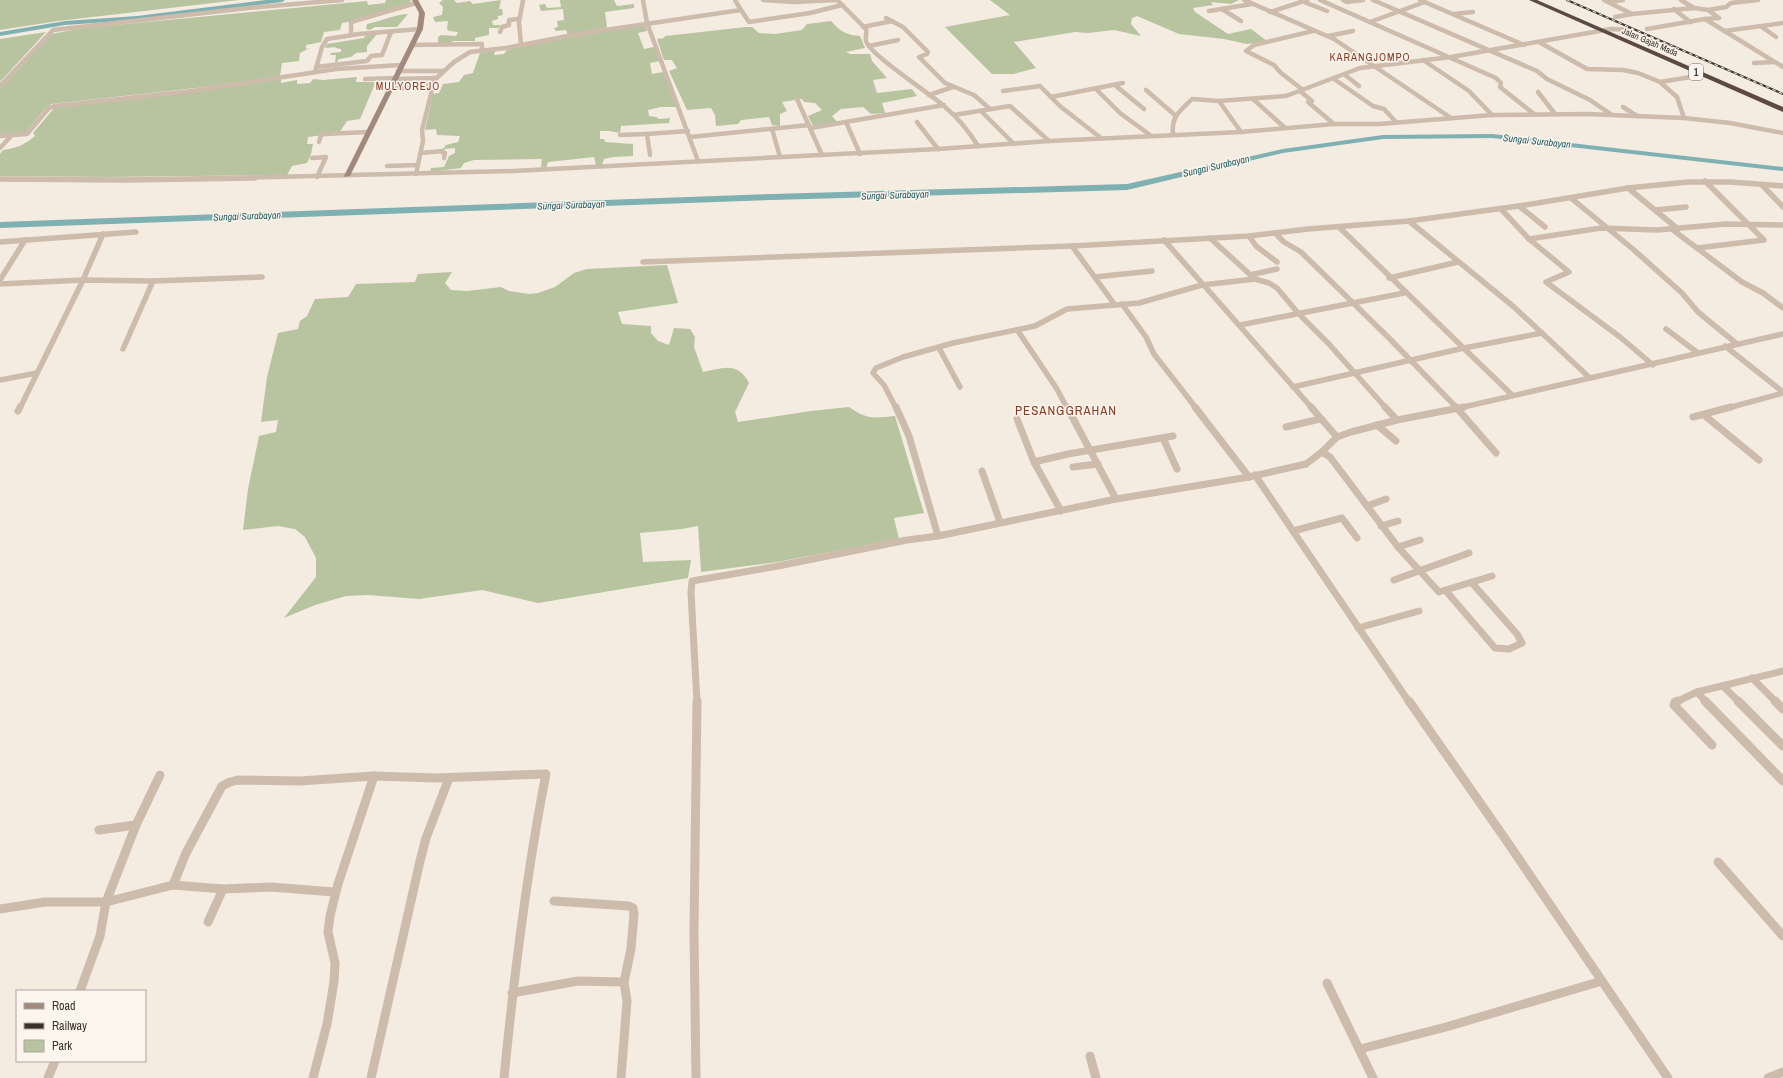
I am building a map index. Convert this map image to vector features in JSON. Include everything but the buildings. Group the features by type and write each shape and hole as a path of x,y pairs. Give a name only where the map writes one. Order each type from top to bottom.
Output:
{"highway":[{"name":"Jalan Gajah Mada","path":"1532,0 1783,106"},
{"name":"Jalan Gajah Mada","path":"1538,0 1783,110"}],"street":[{"path":"0,86 53,30 248,8 342,0"},
{"path":"521,45 519,19 523,0"},
{"path":"642,0 648,23 698,160"},
{"path":"735,0 749,22 810,13 842,5"},
{"path":"763,0 794,2 837,0 864,27 868,34 866,39 870,46 891,66 944,105 978,145"},
{"path":"1244,0 1313,31 1328,36 1452,118"},
{"path":"1320,0 1496,78 1501,82 1500,87 1534,114"},
{"path":"1343,0 1347,2 1363,0"},
{"path":"1373,0 1537,71 1547,79 1590,100 1612,115"},
{"path":"1420,0 1524,45"},
{"path":"1604,0 1632,14"},
{"path":"1609,2 1623,0"},
{"path":"1680,0 1694,8"},
{"path":"1615,17 1674,9 1694,8 1708,10 1726,7 1731,3 1758,0"},
{"path":"347,176 399,68 420,29 422,13 416,1 351,22 351,35"},
{"path":"1270,12 1305,1 1326,11"},
{"path":"1370,22 1425,2"},
{"path":"1209,11 1252,4"},
{"path":"1222,9 1240,21"},
{"path":"1674,9 1690,22"},
{"path":"416,174 423,141 422,130 432,90 429,84 465,54 578,34 741,10"},
{"path":"1647,29 1719,18 1708,10"},
{"path":"1452,14 1473,12"},
{"path":"886,18 903,27 928,52 927,54 919,57 945,83 974,95 990,109"},
{"path":"500,32 502,27 509,25 509,20 519,19"},
{"path":"1707,20 1783,67"},
{"path":"864,27 893,21"},
{"path":"1724,31 1783,23"},
{"path":"1762,26 1776,36"},
{"path":"315,72 325,40 351,35 420,29"},
{"path":"1174,134 1172,123 1176,116 1192,99 1219,102 1286,96 1345,75 1360,68 1453,58 1577,36 1631,30"},
{"path":"1313,31 1254,45 1246,51 1274,65 1312,101 1308,103 1334,124"},
{"path":"1328,36 1353,31"},
{"path":"316,67 367,61 371,56 382,55 391,32"},
{"path":"870,46 898,40"},
{"path":"1541,43 1587,69 1623,70 1638,73 1660,82 1677,97 1684,118"},
{"path":"412,45 482,44 482,50"},
{"path":"1424,60 1469,91 1492,115"},
{"path":"1754,63 1774,62"},
{"path":"0,136 27,134 49,108 55,106 192,91 336,69 399,68 444,71"},
{"path":"1345,75 1359,86"},
{"path":"1660,82 1703,75"},
{"path":"365,79 435,78"},
{"path":"1334,79 1373,106 1383,109 1396,122"},
{"path":"1051,97 1096,90 1124,83"},
{"path":"389,89 431,86"},
{"path":"1003,91 1039,86 1102,138"},
{"path":"1116,86 1144,109"},
{"path":"929,95 953,87"},
{"path":"1096,90 1120,113 1150,135"},
{"path":"1146,90 1176,116"},
{"path":"1538,92 1555,114"},
{"path":"797,99 822,154"},
{"path":"1253,99 1284,127"},
{"path":"1219,102 1241,132"},
{"path":"690,137 846,122 944,105"},
{"path":"954,115 1010,106 1048,140"},
{"path":"1623,107 1639,117"},
{"path":"981,111 1014,143"},
{"path":"0,179 124,180 416,174 860,153 1048,140 1241,132 1284,127 1396,122 1492,115 1555,114 1684,118 1730,123 1783,133"},
{"path":"846,122 860,153"},
{"path":"916,122 938,148"},
{"path":"772,129 780,157"},
{"path":"620,135 688,131"},
{"path":"319,142 321,135 324,134 368,132"},
{"path":"647,134 650,155"},
{"path":"0,148 11,136"},
{"path":"421,152 443,151 443,153 446,153 444,158"},
{"path":"312,158 326,157 317,177"},
{"path":"387,166 418,165"},
{"path":"1697,248 1764,242 1705,181"},
{"path":"643,262 1072,246 1249,236 1409,221 1501,209 1628,188 1705,181 1783,186"},
{"path":"1762,185 1783,207"},
{"path":"1628,188 1697,248 1742,282 1763,293 1783,308"},
{"path":"1571,198 1610,229 1676,288 1698,312 1737,344"},
{"path":"1519,206 1545,228"},
{"path":"1655,210 1686,207"},
{"path":"1501,209 1529,239 1569,272 1546,282 1653,364"},
{"path":"1409,221 1514,307 1590,378"},
{"path":"1529,239 1601,228 1675,229 1707,225 1783,225"},
{"path":"1339,227 1404,293 1464,348 1512,395"},
{"path":"0,242 136,232"},
{"path":"1275,233 1284,242 1301,252 1389,338 1409,361 1456,408 1496,453"},
{"path":"18,411 83,280 103,234"},
{"path":"1249,236 1256,246 1276,262"},
{"path":"1210,238 1255,279"},
{"path":"0,280 25,240"},
{"path":"1164,240 1337,437"},
{"path":"1072,246 1115,305"},
{"path":"1389,278 1458,262"},
{"path":"1095,278 1152,270"},
{"path":"1250,275 1277,270"},
{"path":"0,284 83,280 153,281 262,277"},
{"path":"938,536 909,436 896,407 873,371 903,357 953,343 1018,331 1035,326 1067,309 1139,303 1202,285 1255,279 1269,283 1277,288 1299,314 1328,343 1397,420"},
{"path":"123,349 153,281"},
{"path":"1240,325 1404,293"},
{"path":"1122,304 1140,328 1154,354 1256,478 1668,1078"},
{"path":"1666,329 1698,353"},
{"path":"1018,331 1053,383 1116,499"},
{"path":"1293,387 1464,348 1542,333"},
{"path":"696,1078 697,1060 694,932 698,718 691,589 692,581 778,566 900,541 938,536 1116,499 1256,478 1306,464 1326,455 1337,437 1351,432 1397,420 1698,353 1728,349 1737,344 1783,334"},
{"path":"939,348 960,387"},
{"path":"1728,349 1783,392"},
{"path":"0,380 37,373"},
{"path":"1693,416 1704,415 1783,392"},
{"path":"1704,415 1759,460"},
{"path":"1017,419 1034,462 1061,511"},
{"path":"1286,427 1320,419"},
{"path":"1377,425 1396,441"},
{"path":"1034,462 1174,436"},
{"path":"1163,438 1177,468"},
{"path":"1326,455 1398,547 1418,571 1439,592 1492,576"},
{"path":"1073,467 1098,464"},
{"path":"982,471 1000,522"},
{"path":"1366,506 1386,499"},
{"path":"1293,531 1342,518 1357,538"},
{"path":"1381,526 1398,521"},
{"path":"1398,547 1420,540"},
{"path":"1394,580 1469,553"},
{"path":"1446,591 1495,648 1502,651 1519,646 1522,643 1517,634 1472,583"},
{"path":"1358,628 1418,611"},
{"path":"1712,745 1674,704 1697,692 1782,672"},
{"path":"1752,678 1783,709"},
{"path":"1723,686 1783,746"},
{"path":"1697,692 1783,781"},
{"path":"173,885 186,853 222,786 226,783 235,781 277,782 374,776 449,778 546,774 530,856 512,993 504,1078"},
{"path":"80,990 100,936 106,902 136,825 160,775"},
{"path":"313,1078 327,1028 334,988 335,966 328,941 328,928 334,892 374,776"},
{"path":"372,1078 401,940 420,861 426,838 449,778"},
{"path":"99,830 136,825"},
{"path":"1718,862 1783,936"},
{"path":"0,909 45,902 106,902 173,885 224,889 271,887 334,892"},
{"path":"208,922 224,889"},
{"path":"554,901 633,908 634,914 631,949 624,982 627,1001 621,1078"},
{"path":"1360,1049 1446,1027 1602,980"},
{"path":"512,993 578,981 624,982"},
{"path":"1327,983 1373,1078"},
{"path":"1090,1056 1096,1078"},
{"path":"48,1078 55,1062"},
{"path":"1768,1078 1783,1072"}],"green space":[{"path":"0,0 239,0 58,21 0,30"},
{"path":"386,0 411,0 410,3 363,19 342,23 340,30 324,32 321,42 306,45 306,49 310,48 300,53 299,61 282,63 280,76 205,87 51,104 44,110 25,133 0,134 0,89 51,34 84,28 367,1 368,5 385,3"},
{"path":"443,0 454,0 457,3 470,1 473,4 501,0 499,9 502,9 503,15 498,16 498,19 492,21 493,25 500,25 499,28 489,28 489,35 475,38 475,41 438,43 438,37 441,35 456,36 458,32 449,31 447,29 448,21 435,22 433,17 442,15 443,7 439,3"},
{"path":"560,0 614,0 617,6 634,4 634,8 605,12 607,27 609,27 568,35 566,30 556,31 554,28 558,27 557,21 564,20 563,9 541,11 539,5 545,4 547,8 561,7"},
{"path":"990,0 1239,0 1231,4 1211,2 1213,5 1193,8 1195,12 1228,34 1251,29 1267,41 1247,44 1224,39 1179,34 1137,16 1132,18 1131,24 1141,36 1114,30 1088,33 1075,32 1014,42 1036,68 1013,74 992,74 945,27 1010,15"},
{"path":"408,14 397,27 375,27 370,30 366,29 367,24"},
{"path":"831,21 844,32 851,35 860,36 865,48 846,52 850,54 870,54 872,61 887,78 873,80 877,93 912,89 917,96 882,103 885,113 871,114 863,107 841,109 832,116 837,122 813,126 808,116 822,110 815,103 804,102 802,99 782,102 787,111 780,114 780,126 772,125 769,117 741,120 738,124 716,126 715,115 711,108 687,110 669,71 677,68 672,60 664,60 657,39 664,38 665,36 746,27 752,27 759,33 775,34 802,30 807,24"},
{"path":"645,25 647,31 638,33 644,49 654,47 660,61 650,63 652,74 663,72 677,107 661,107 648,110 649,116 659,119 670,118 669,123 621,126 620,133 600,131 600,139 604,139 605,142 633,144 633,156 604,159 602,165 596,165 594,157 548,162 546,168 541,167 542,159 474,160 464,163 461,168 430,172 431,168 444,167 449,156 455,153 455,148 443,149 446,145 458,142 460,136 437,135 436,129 425,130 433,94 439,93 443,84 459,82 464,75 473,73 480,53 495,51 494,55 504,54 507,50 577,36"},
{"path":"46,32 0,82 0,39"},
{"path":"377,34 367,46 367,52 356,53 351,57 339,59 337,62 335,62 336,55 330,55 331,53 341,52 341,49 335,47 325,48 327,44 364,38 366,35"},
{"path":"357,77 356,82 374,82 374,86 360,119 347,121 339,133 308,137 307,144 313,144 307,163 292,166 287,175 108,177 0,176 0,154 3,150 20,146 35,136 33,133 55,107 281,78 281,83 297,80 297,84 310,83 313,79 323,80"},
{"path":"667,265 678,303 618,312 622,324 651,326 651,333 658,341 669,345 674,328 690,329 695,337 694,347 703,372 723,368 740,371 749,383 735,412 738,422 849,407 861,414 871,417 895,416 924,513 894,518 899,539 777,562 701,572 698,526 640,533 643,562 691,560 688,578 538,603 482,590 419,599 368,595 346,596 315,605 284,618 316,577 316,558 305,537 295,529 278,526 243,530 248,489 259,436 276,432 278,420 261,422 267,377 278,333 298,329 300,321 307,316 315,299 348,297 356,284 415,282 418,274 452,272 445,283 451,290 467,291 501,287 509,291 529,294 538,293 555,287 574,273 587,269"}],"waterway":[{"path":"0,34 65,23 137,18 282,0"},
{"name":"Sungai Surabayan","path":"0,225 772,197 1127,187 1283,151 1383,137 1492,136 1783,169"}],"railway":[{"path":"1567,0 1783,94"}],"district":[{"name":"KARANGJOMPO","path":"1370,57"},
{"name":"MULYOREJO","path":"408,86"},
{"name":"PESANGGRAHAN","path":"1066,410"}]}
